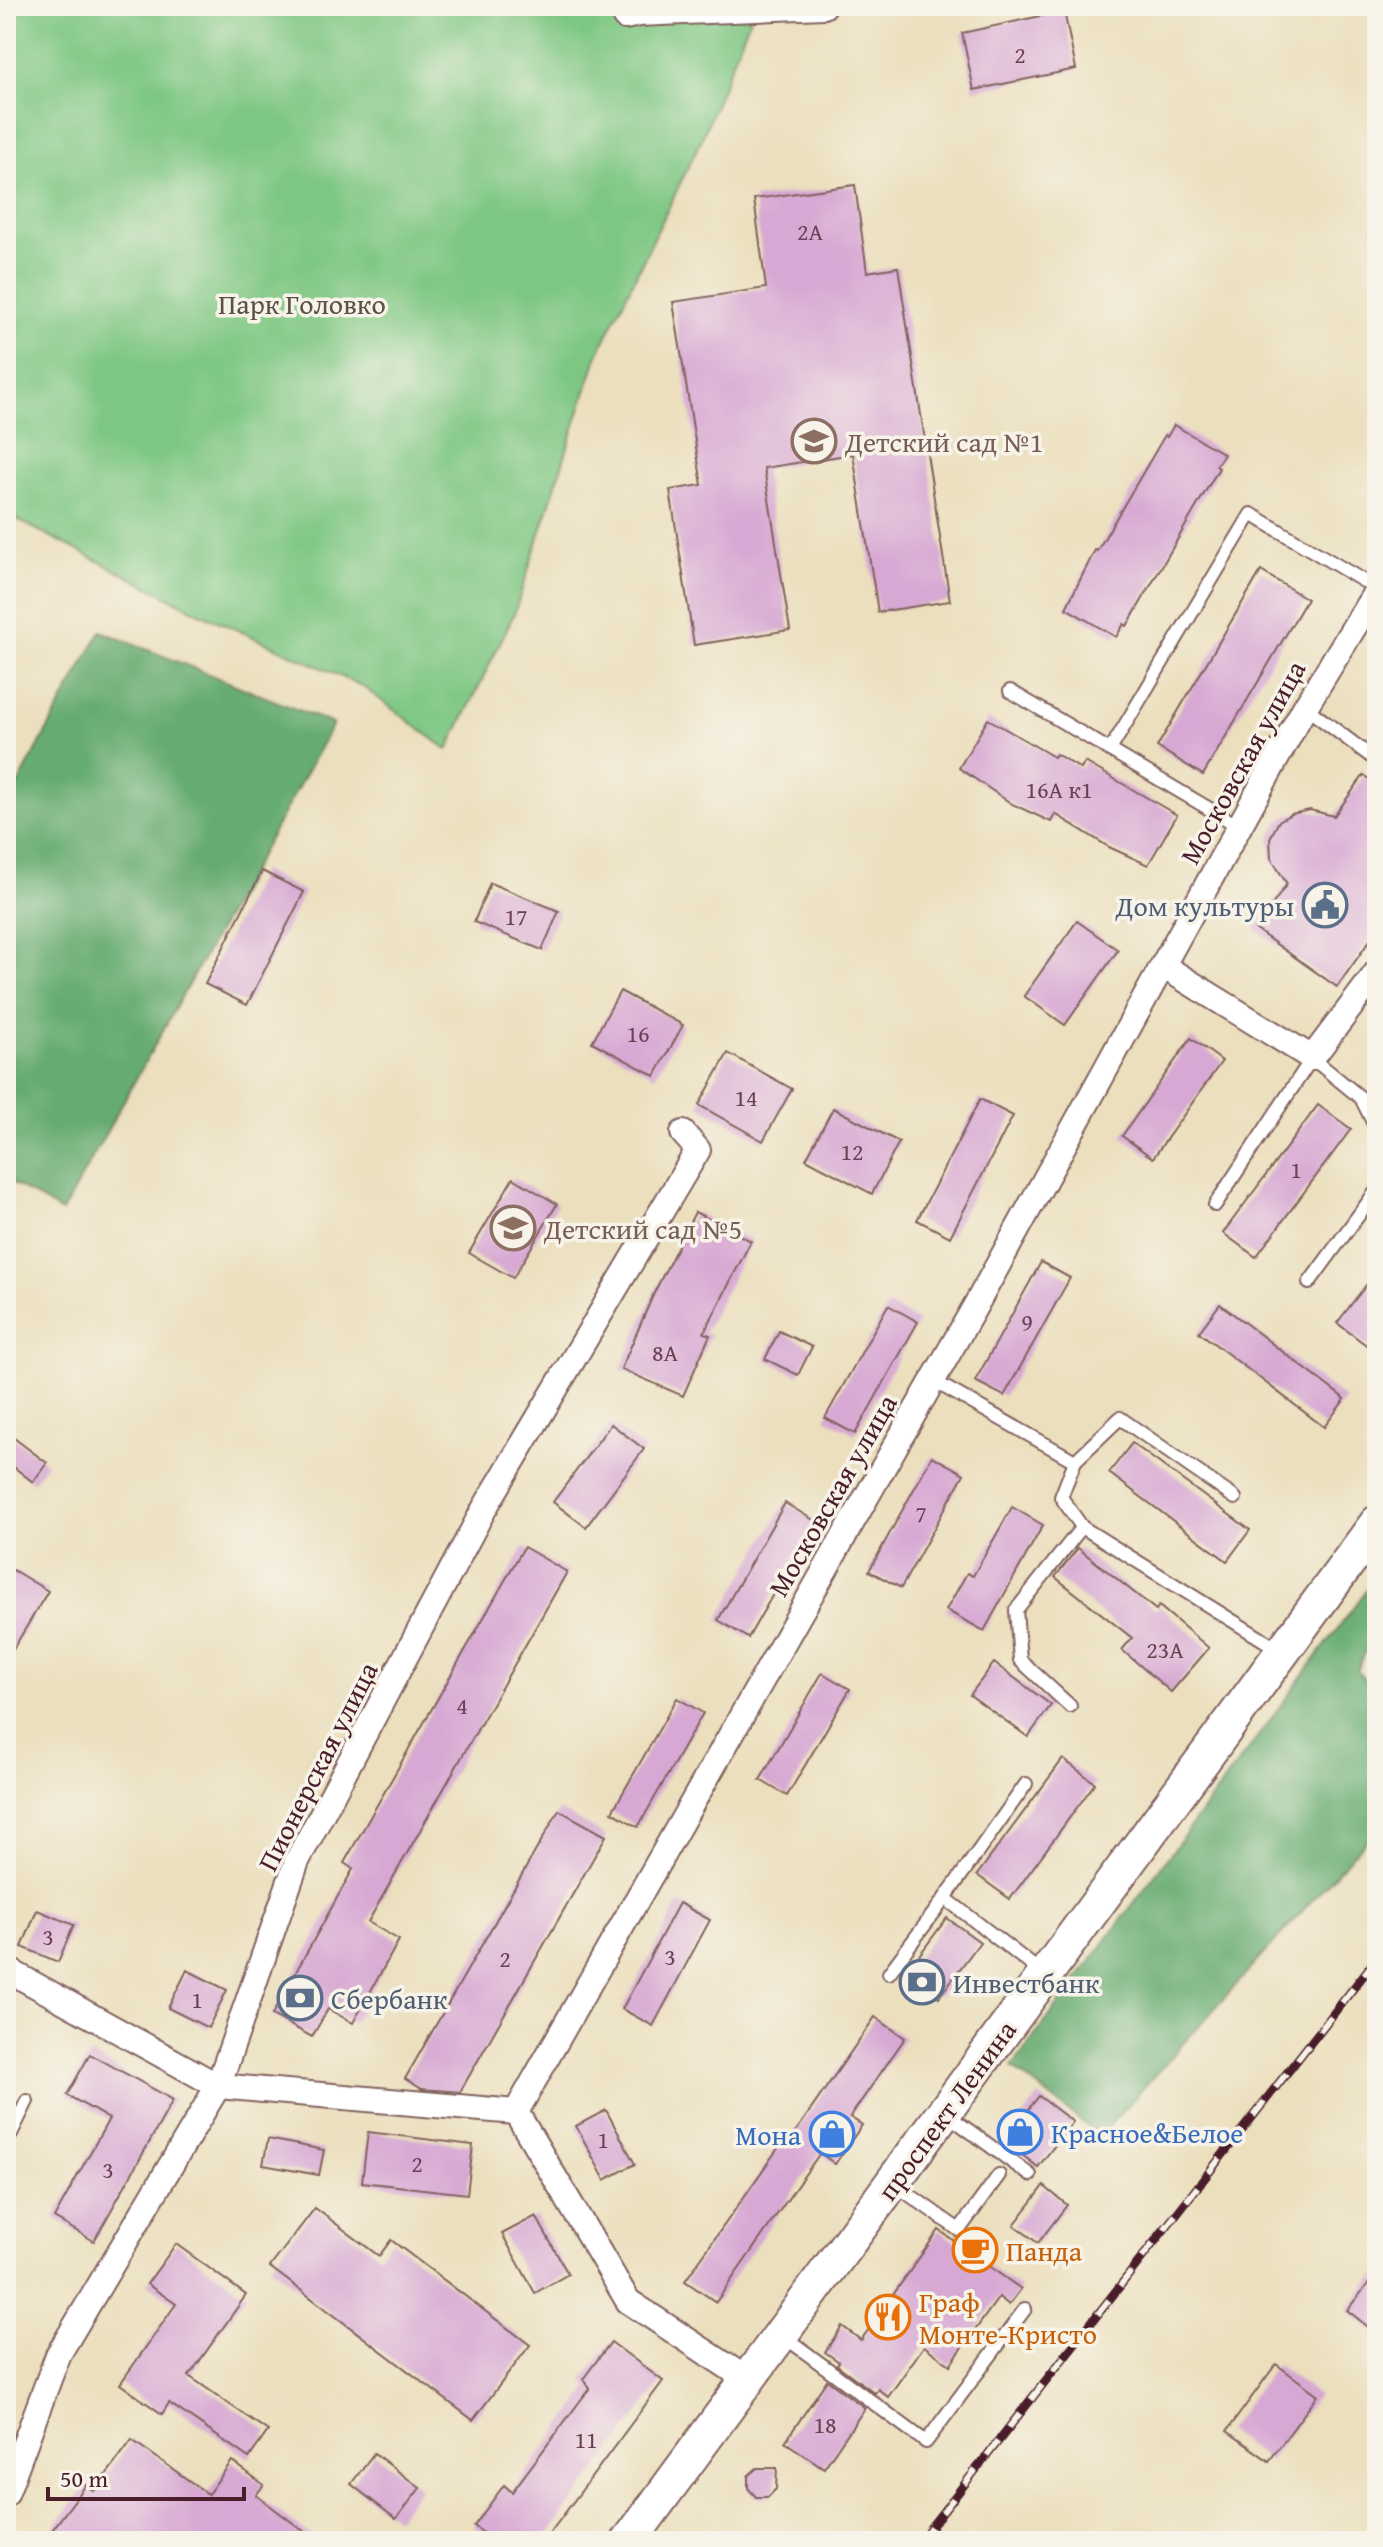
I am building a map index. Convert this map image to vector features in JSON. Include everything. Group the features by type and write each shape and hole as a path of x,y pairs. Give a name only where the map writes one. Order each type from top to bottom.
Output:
{"main road":[{"name":"проспект Ленина","path":"629,2541 1282,1652 1369,1540"}],"street":[{"path":"633,12 824,6"},
{"name":"Московская улица","path":"516,2112 932,1380 1305,707 1369,618 1377,590"},
{"path":"1163,966 1312,1058 1376,977"},
{"name":"Пионерская улица","path":"6,2494 58,2355 218,2086 297,1861 484,1509 698,1150 683,1133"},
{"path":"6,1969 218,2086 516,2112 628,2301 748,2380"}],"lane":[{"path":"1110,750 1251,514 1377,590"},
{"path":"1010,691 1240,827"},
{"path":"1305,707 1377,761"},
{"path":"1215,1205 1312,1058 1361,1098 1377,1130"},
{"path":"1309,1283 1377,1190"},
{"path":"932,1380 1075,1461"},
{"path":"1235,1498 1120,1418 1075,1461 1061,1497 1082,1527 1282,1652"},
{"path":"1070,1706 1020,1660 1016,1610 1082,1527"},
{"path":"889,1973 1026,1784"},
{"path":"945,1898 1045,1975"},
{"path":"6,2144 27,2101"},
{"path":"944,2113 1030,2175"},
{"path":"893,2183 959,2230 999,2175"},
{"path":"782,2335 926,2442 1025,2309"}],"green space":[{"name":"Парк Головко","path":"6,6 755,6 701,140 598,354 514,614 448,750 362,686 200,613 6,514"},
{"path":"101,631 333,724 62,1212 6,1179 6,806"},
{"path":"1377,1576 1377,1625 1357,1671 1377,1694 1377,1828 1100,2136 1012,2067"}],"building":[{"path":"1064,11 1076,69 974,90 962,33"},
{"path":"855,185 867,272 898,267 950,601 878,612 853,454 764,468 790,630 694,645 670,490 702,485 673,302 766,288 754,199"},
{"path":"1174,425 1224,454 1216,466 1219,468 1127,626 1124,624 1116,637 1066,608 1095,550"},
{"path":"1261,571 1307,599 1203,775 1157,747"},
{"path":"988,719 1081,769 1085,762 1177,815 1148,865 1109,847 1055,814 1051,822 1012,804 959,768"},
{"name":"Дом культуры","path":"1364,775 1377,784 1377,930 1337,987 1255,929 1287,884 1271,858 1270,838 1279,821 1291,814 1310,810 1334,816"},
{"path":"262,871 304,892 247,1005 205,984"},
{"path":"490,883 559,911 542,950 474,922"},
{"path":"1077,921 1118,950 1065,1025 1024,996"},
{"path":"620,991 683,1025 655,1076 592,1042"},
{"path":"1191,1038 1222,1061 1153,1158 1122,1136"},
{"path":"728,1053 792,1089 763,1141 699,1105"},
{"path":"980,1099 1013,1116 950,1237 917,1220"},
{"path":"1318,1105 1351,1129 1256,1257 1223,1233"},
{"path":"833,1108 899,1142 872,1194 806,1159"},
{"name":"Детский сад №5","path":"513,1178 557,1204 513,1278 469,1253"},
{"path":"695,1212 751,1241 704,1333 710,1335 683,1396 621,1369 654,1293"},
{"path":"1041,1262 1070,1278 1004,1396 975,1381"},
{"path":"1377,1271 1377,1353 1337,1323"},
{"path":"1220,1304 1345,1399 1324,1427 1199,1332"},
{"path":"888,1305 918,1322 855,1434 825,1418"},
{"path":"779,1331 812,1347 798,1375 765,1359"},
{"path":"611,1424 644,1449 586,1527 553,1502"},
{"path":"6,1432 47,1463 33,1482 6,1461"},
{"path":"1132,1443 1250,1530 1227,1561 1109,1473"},
{"path":"932,1456 964,1474 901,1588 869,1571"},
{"path":"785,1503 815,1521 748,1638 718,1620"},
{"path":"1012,1507 1043,1525 984,1631 946,1610 967,1573 973,1576"},
{"path":"524,1547 567,1572 368,1922 399,1940 353,2023 328,2009 312,2037 272,2015 353,1869 344,1863"},
{"path":"1078,1548 1156,1610 1159,1606 1209,1648 1171,1692 1122,1650 1132,1638 1055,1577"},
{"path":"13,1570 48,1591 6,1661 6,1581"},
{"path":"994,1663 1051,1705 1028,1737 970,1695"},
{"path":"822,1673 850,1689 787,1796 760,1780"},
{"path":"677,1698 703,1713 638,1827 612,1812"},
{"path":"1063,1759 1095,1783 1010,1899 977,1875"},
{"path":"559,1810 606,1836 460,2092 422,2089 405,2079"},
{"path":"679,1903 710,1920 653,2026 622,2009"},
{"path":"37,1910 74,1925 58,1962 22,1947"},
{"path":"947,1918 980,1942 939,1997 906,1973"},
{"path":"187,1970 227,1990 208,2028 168,2008"},
{"path":"875,2017 905,2038 850,2117 862,2125 835,2164 820,2153 716,2302 685,2281 781,2144 785,2147"},
{"path":"90,2054 173,2100 94,2241 54,2218 109,2119 67,2095"},
{"path":"1039,2096 1073,2122 1038,2167 1004,2141"},
{"path":"606,2110 635,2164 605,2180 576,2126"},
{"path":"368,2132 473,2145 467,2194 362,2182"},
{"path":"268,2139 324,2150 319,2175 263,2165"},
{"path":"1044,2186 1067,2205 1038,2243 1014,2225"},
{"path":"315,2208 379,2256 391,2240 530,2345 473,2420 270,2267"},
{"path":"536,2216 568,2274 535,2293 502,2234"},
{"path":"939,2230 964,2248 973,2235 993,2249 983,2262 1021,2289 1009,2305 999,2297 950,2365 924,2346 888,2397 878,2389 875,2393 837,2365 839,2362 825,2352 842,2326 861,2340"},
{"path":"176,2244 246,2295 189,2376 268,2431 249,2458 169,2403 162,2414 120,2384 176,2304 147,2284"},
{"path":"1377,2273 1377,2334 1347,2310"},
{"path":"611,2342 663,2381 544,2541 494,2541 474,2526 504,2485 512,2492 589,2389 583,2379"},
{"path":"1276,2364 1318,2395 1269,2461 1227,2431"},
{"path":"827,2380 865,2408 824,2468 785,2442"},
{"path":"132,2440 208,2494 232,2461 264,2485 256,2495 317,2541 44,2541 86,2485 94,2491"},
{"path":"374,2453 420,2488 396,2519 351,2484"},
{"path":"757,2468 777,2468 776,2489 768,2497 756,2497 748,2488 748,2476"}],"railway":[{"path":"920,2541 1377,1958"}],"place":[{"name":"Детский сад №1","path":"814,441"},
{"name":"Дом культуры","path":"1325,905"},
{"name":"Детский сад №5","path":"513,1228"},
{"name":"Инвестбанк","path":"922,1982"},
{"name":"Сбербанк","path":"300,1998"},
{"name":"Красное&Белое","path":"1020,2132"},
{"name":"Мона","path":"832,2134"},
{"name":"Панда","path":"975,2250"},
{"name":"Граф Монте-Кристо","path":"888,2317"}]}
